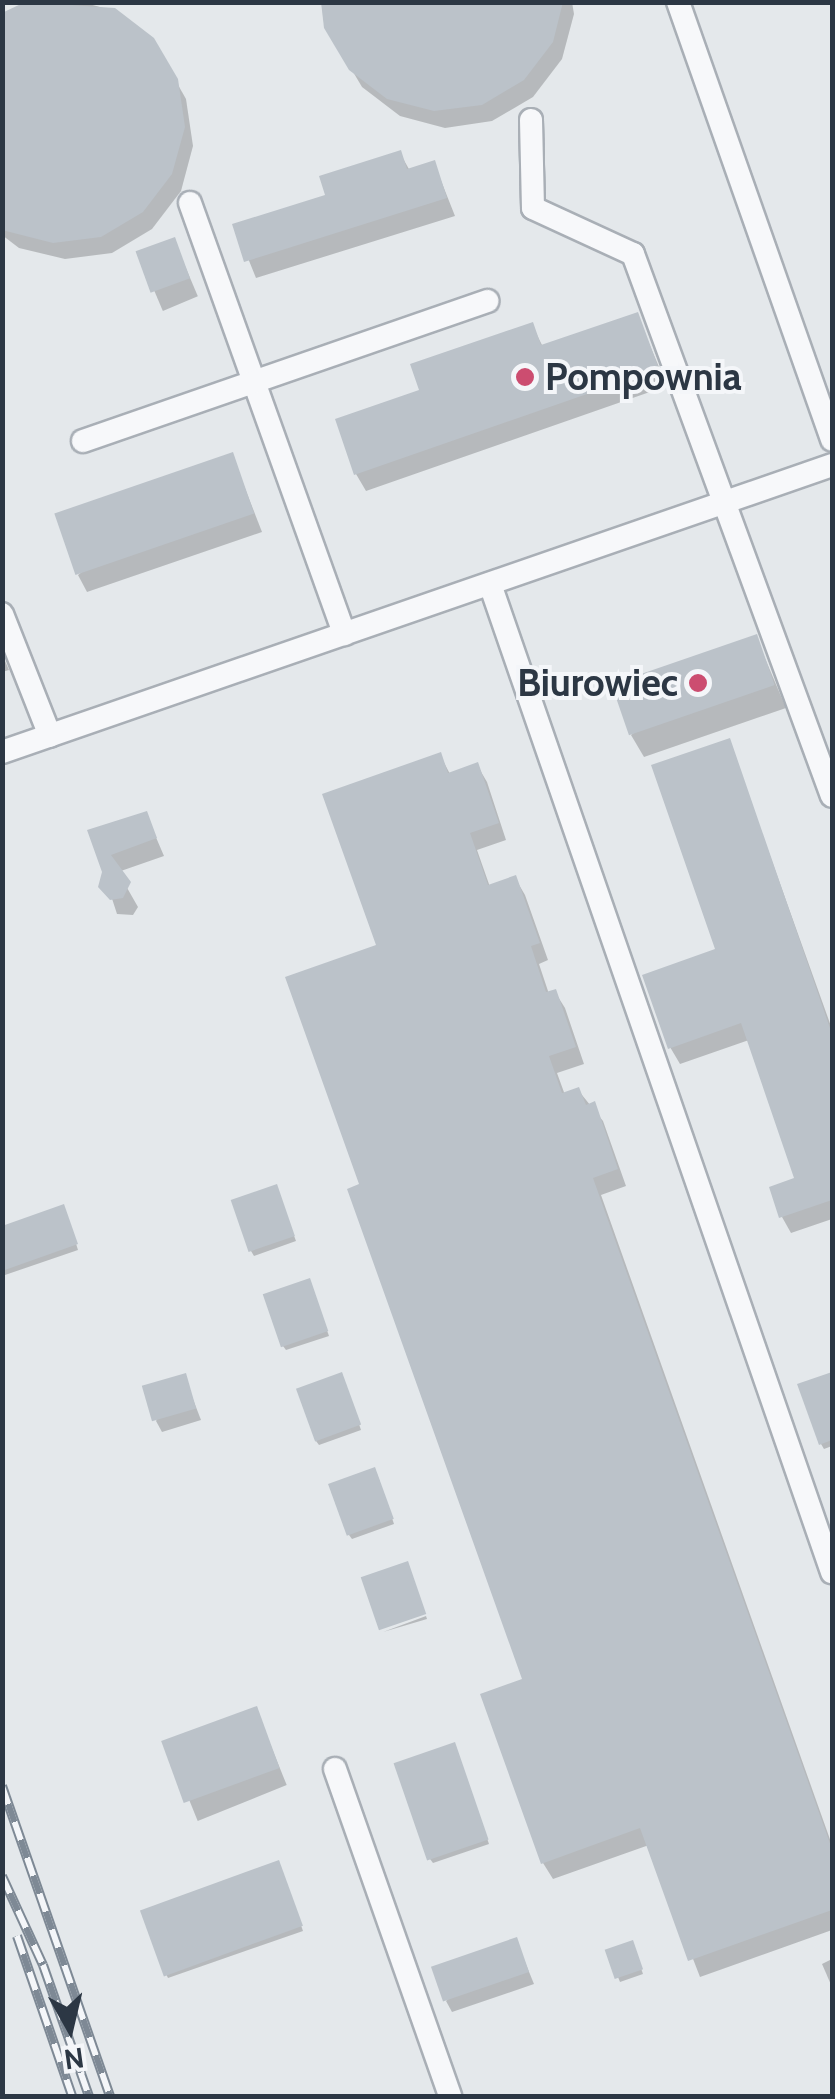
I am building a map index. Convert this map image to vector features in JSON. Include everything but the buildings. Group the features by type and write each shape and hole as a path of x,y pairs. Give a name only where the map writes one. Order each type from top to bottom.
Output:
{"lane":[{"path":"678,2 832,440"},
{"path":"531,120 533,208 634,254 728,502 832,796"},
{"path":"190,203 344,634"},
{"path":"83,441 487,301"},
{"path":"2,752 832,465"},
{"path":"490,584 832,1572"},
{"path":"2,614 50,736"},
{"path":"335,1769 450,2096"}],"railway":[{"path":"2,1786 110,2096"},
{"path":"2,1876 43,1965 89,2096"},
{"path":"17,1936 72,2096"}],"place":[{"name":"Pompownia","path":"525,377"},
{"name":"Biurowiec","path":"698,683"}]}
